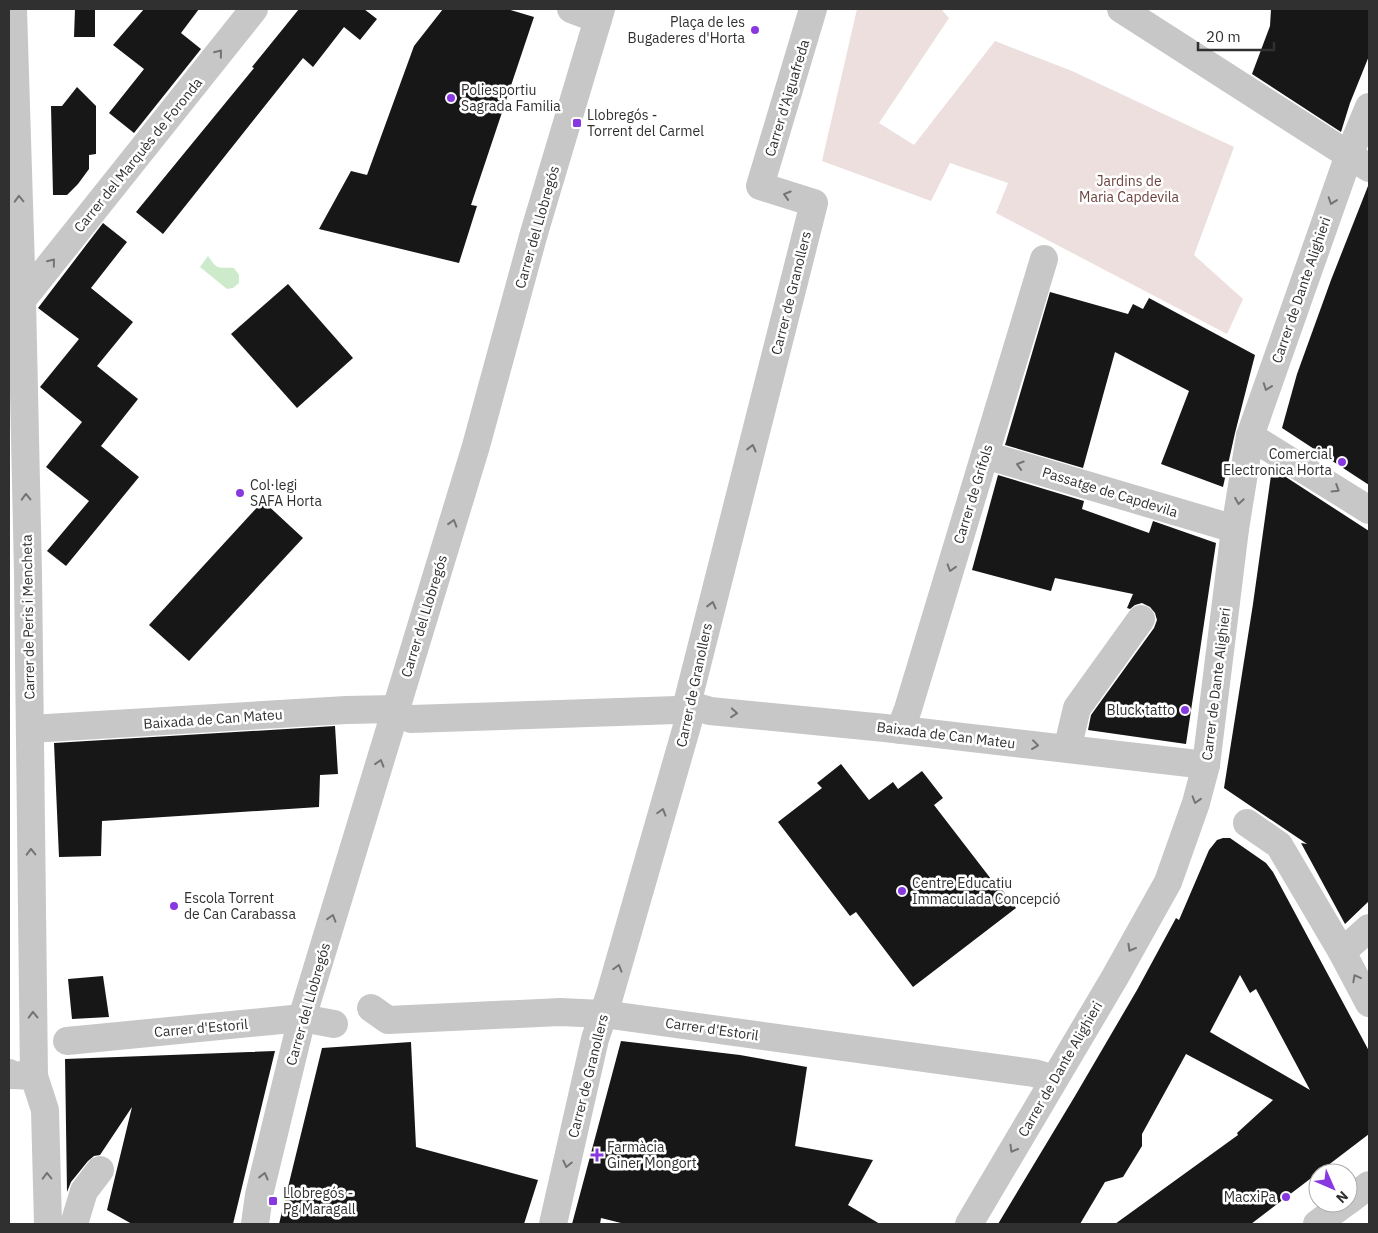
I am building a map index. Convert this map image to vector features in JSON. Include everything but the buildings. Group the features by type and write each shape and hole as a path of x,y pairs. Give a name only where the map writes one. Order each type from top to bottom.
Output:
{"street":[{"name":"Carrer de Peris i Mencheta","path":"13,9 22,300 30,730 21,1074 45,1110 48,1224"},
{"name":"Carrer del Marquès de Foronda","path":"22,300 254,9"},
{"path":"571,9 599,14"},
{"name":"Carrer d'Aiguafreda","path":"813,9 760,186 814,203"},
{"path":"1121,9 1359,162"},
{"name":"Carrer del Llobregós","path":"255,1224 259,1195 302,1018 403,714 534,233 599,14"},
{"name":"Carrer de Dante Alighieri","path":"969,1224 1168,882 1196,803 1206,765 1235,529 1250,436 1359,162 1369,107"},
{"name":"Carrer de Granollers","path":"553,1224 595,1039 615,977 689,719 682,707 814,203"},
{"name":"Carrer de Grífols","path":"900,730 908,709 1044,258"},
{"path":"1250,436 1369,510"},
{"name":"Passatge de Capdevila","path":"985,454 1235,529"},
{"path":"9,525 27,546"},
{"path":"1068,749 1077,708 1141,619"},
{"name":"Baixada de Can Mateu","path":"30,730 346,710 403,714 682,707 1206,765"},
{"path":"1246,823 1278,845 1342,952 1369,1003"},
{"path":"1342,952 1369,928"},
{"name":"Carrer d'Estoril","path":"371,1008 388,1020 560,1012 603,1014 1034,1073 1054,1079"},
{"name":"Carrer d'Estoril","path":"67,1041 302,1018 334,1024"},
{"path":"74,1224 84,1191 100,1170"},
{"path":"1358,1193 1369,1185"},
{"path":"1317,1224 1332,1213"}],"green space":[{"name":"Jardins de Maria Capdevila","path":"857,9 941,9 949,18 879,123 914,145 995,41 1072,71 1234,147 1194,255 1243,299 1227,334 996,213 1008,183 950,163 931,201 822,161"}],"shaded area":[{"path":"208,256 216,266 234,268 239,275 239,283 233,288 227,289 200,267"}],"place":[{"name":"Plaça de les Bugaderes d'Horta","path":"755,30"},
{"name":"Poliesportiu Sagrada Familia","path":"451,98"},
{"name":"Llobregós - Torrent del Carmel","path":"577,123"},
{"name":"Comercial Electronica Horta","path":"1342,462"},
{"name":"Col·legi SAFA Horta","path":"240,493"},
{"name":"Bluck tatto","path":"1185,710"},
{"name":"Centre Educatiu Immaculada Concepció","path":"902,891"},
{"name":"Escola Torrent de Can Carabassa","path":"174,906"},
{"name":"Farmàcia Giner Mongort","path":"597,1155"},
{"name":"MacxiPa","path":"1286,1197"},
{"name":"Llobregós - Pg Maragall","path":"273,1201"}]}
